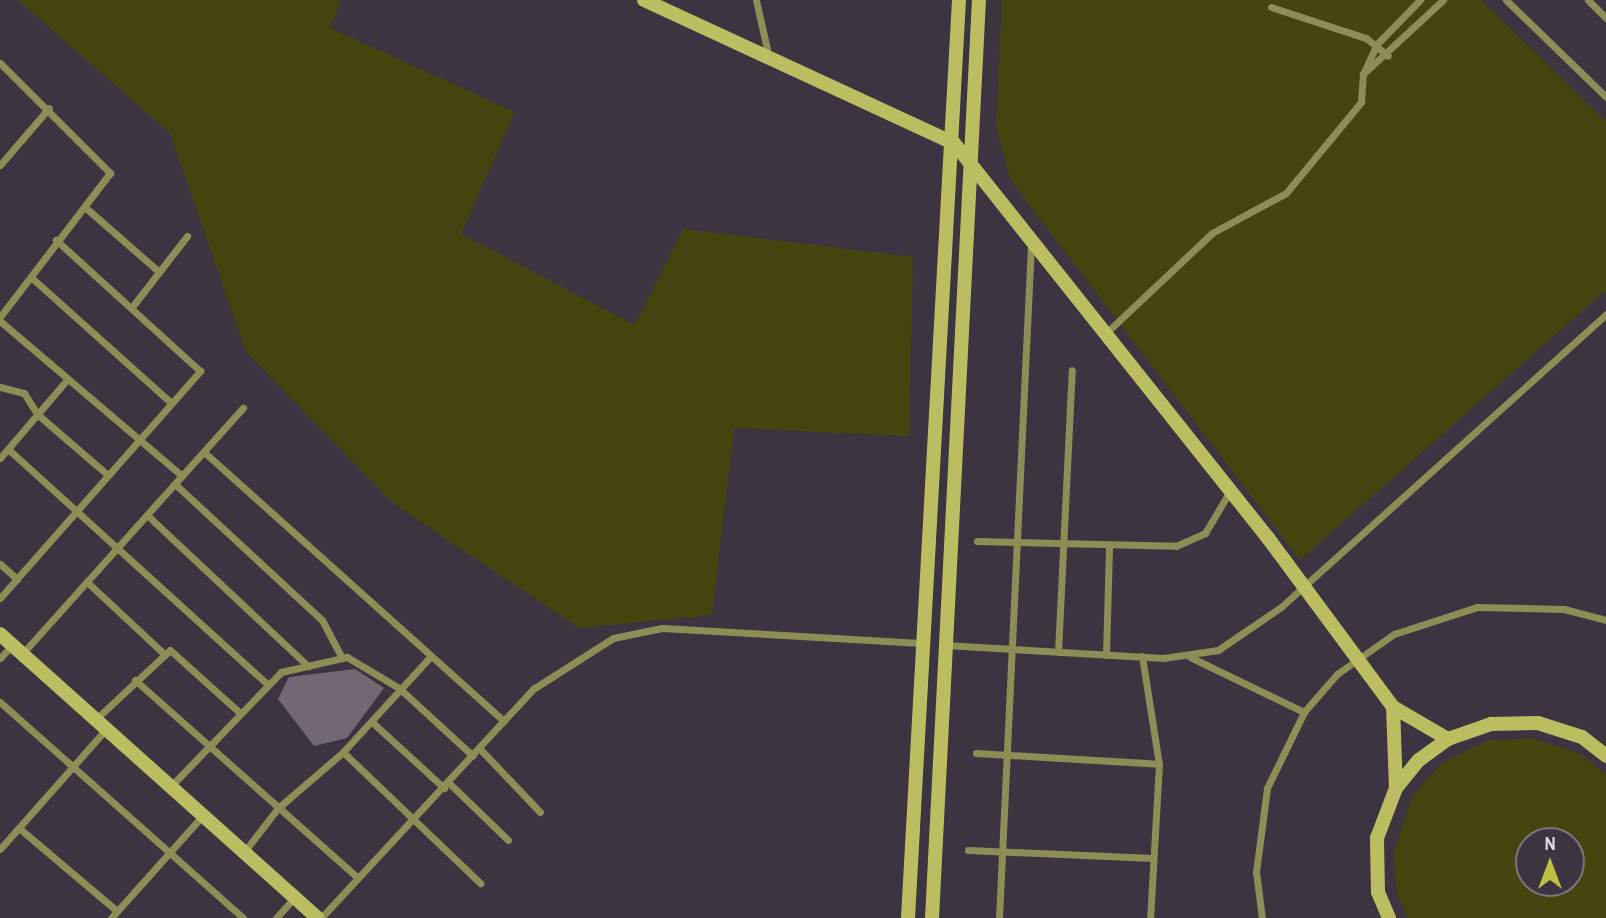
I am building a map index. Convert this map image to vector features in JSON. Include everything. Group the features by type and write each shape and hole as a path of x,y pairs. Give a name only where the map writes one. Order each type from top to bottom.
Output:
{"main road":[{"path":"643,0 770,62 954,143 1230,490 1393,707 1448,739"},
{"path":"908,918 921,643 954,143 959,0"},
{"path":"932,918 979,0"},
{"path":"0,635 319,918"},
{"path":"1389,918 1378,892 1377,838 1396,788 1393,707"},
{"path":"1396,788 1448,739 1491,724 1538,723 1581,737 1606,755"},
{"path":"916,789 938,789"}],"street":[{"path":"756,0 770,62"},
{"path":"1105,333 1212,233 1286,193 1361,102 1363,74 1377,44 1420,0"},
{"path":"1363,74 1388,56 1443,0"},
{"path":"1506,0 1606,97"},
{"path":"1588,0 1606,18"},
{"path":"1271,7 1377,44 1388,56"},
{"path":"0,63 108,164 109,181 56,240 33,279 0,319 66,381 182,476"},
{"path":"0,165 48,108"},
{"path":"86,208 158,271"},
{"path":"132,307 187,236"},
{"path":"0,598 172,403 200,367 56,240"},
{"path":"999,918 1010,650 1019,544 1031,240"},
{"path":"33,279 172,403"},
{"path":"944,645 1190,657 1218,650 1303,586 1606,314"},
{"path":"1058,652 1061,545 1072,370"},
{"path":"0,458 66,381"},
{"path":"0,387 24,393 37,414 108,475"},
{"path":"0,658 17,650 86,582 243,408"},
{"path":"8,449 116,550 268,685"},
{"path":"204,452 504,721"},
{"path":"175,484 322,620 342,658"},
{"path":"977,541 1109,547 1195,541 1230,490"},
{"path":"147,515 308,666"},
{"path":"1106,655 1109,547"},
{"path":"0,564 17,579"},
{"path":"86,582 162,652"},
{"path":"1262,918 1258,830 1267,788 1304,712 1357,658 1394,634 1477,607 1520,604 1606,620"},
{"path":"319,918 414,821 533,689 636,630 921,643"},
{"path":"0,849 73,767 135,680 162,652 170,650 240,713"},
{"path":"1142,656 1159,764 1150,918"},
{"path":"244,852 278,808 343,752 430,657"},
{"path":"1190,657 1304,712"},
{"path":"171,787 208,745 281,672 342,658 357,658 399,688 473,756"},
{"path":"135,680 357,877"},
{"path":"0,702 243,918"},
{"path":"372,723 508,840"},
{"path":"480,748 540,812"},
{"path":"343,752 480,883"},
{"path":"976,753 1159,764"},
{"path":"111,918 202,815"},
{"path":"19,828 117,911"},
{"path":"968,850 1153,858"},
{"path":"276,918 295,897"}],"shaded area":[{"path":"18,0 341,0 330,28 515,112 461,234 635,325 683,229 913,257 909,436 734,428 712,615 579,628 394,504 246,352 170,133"},
{"path":"1002,0 1481,0 1606,121 1606,290 1300,560 1011,181 996,127"},
{"path":"1531,738 1581,754 1606,775 1606,918 1408,918 1397,894 1394,851 1413,795 1442,763 1487,741"}],"building":[{"path":"355,669 384,688 347,738 314,746 278,699 289,677"}]}
